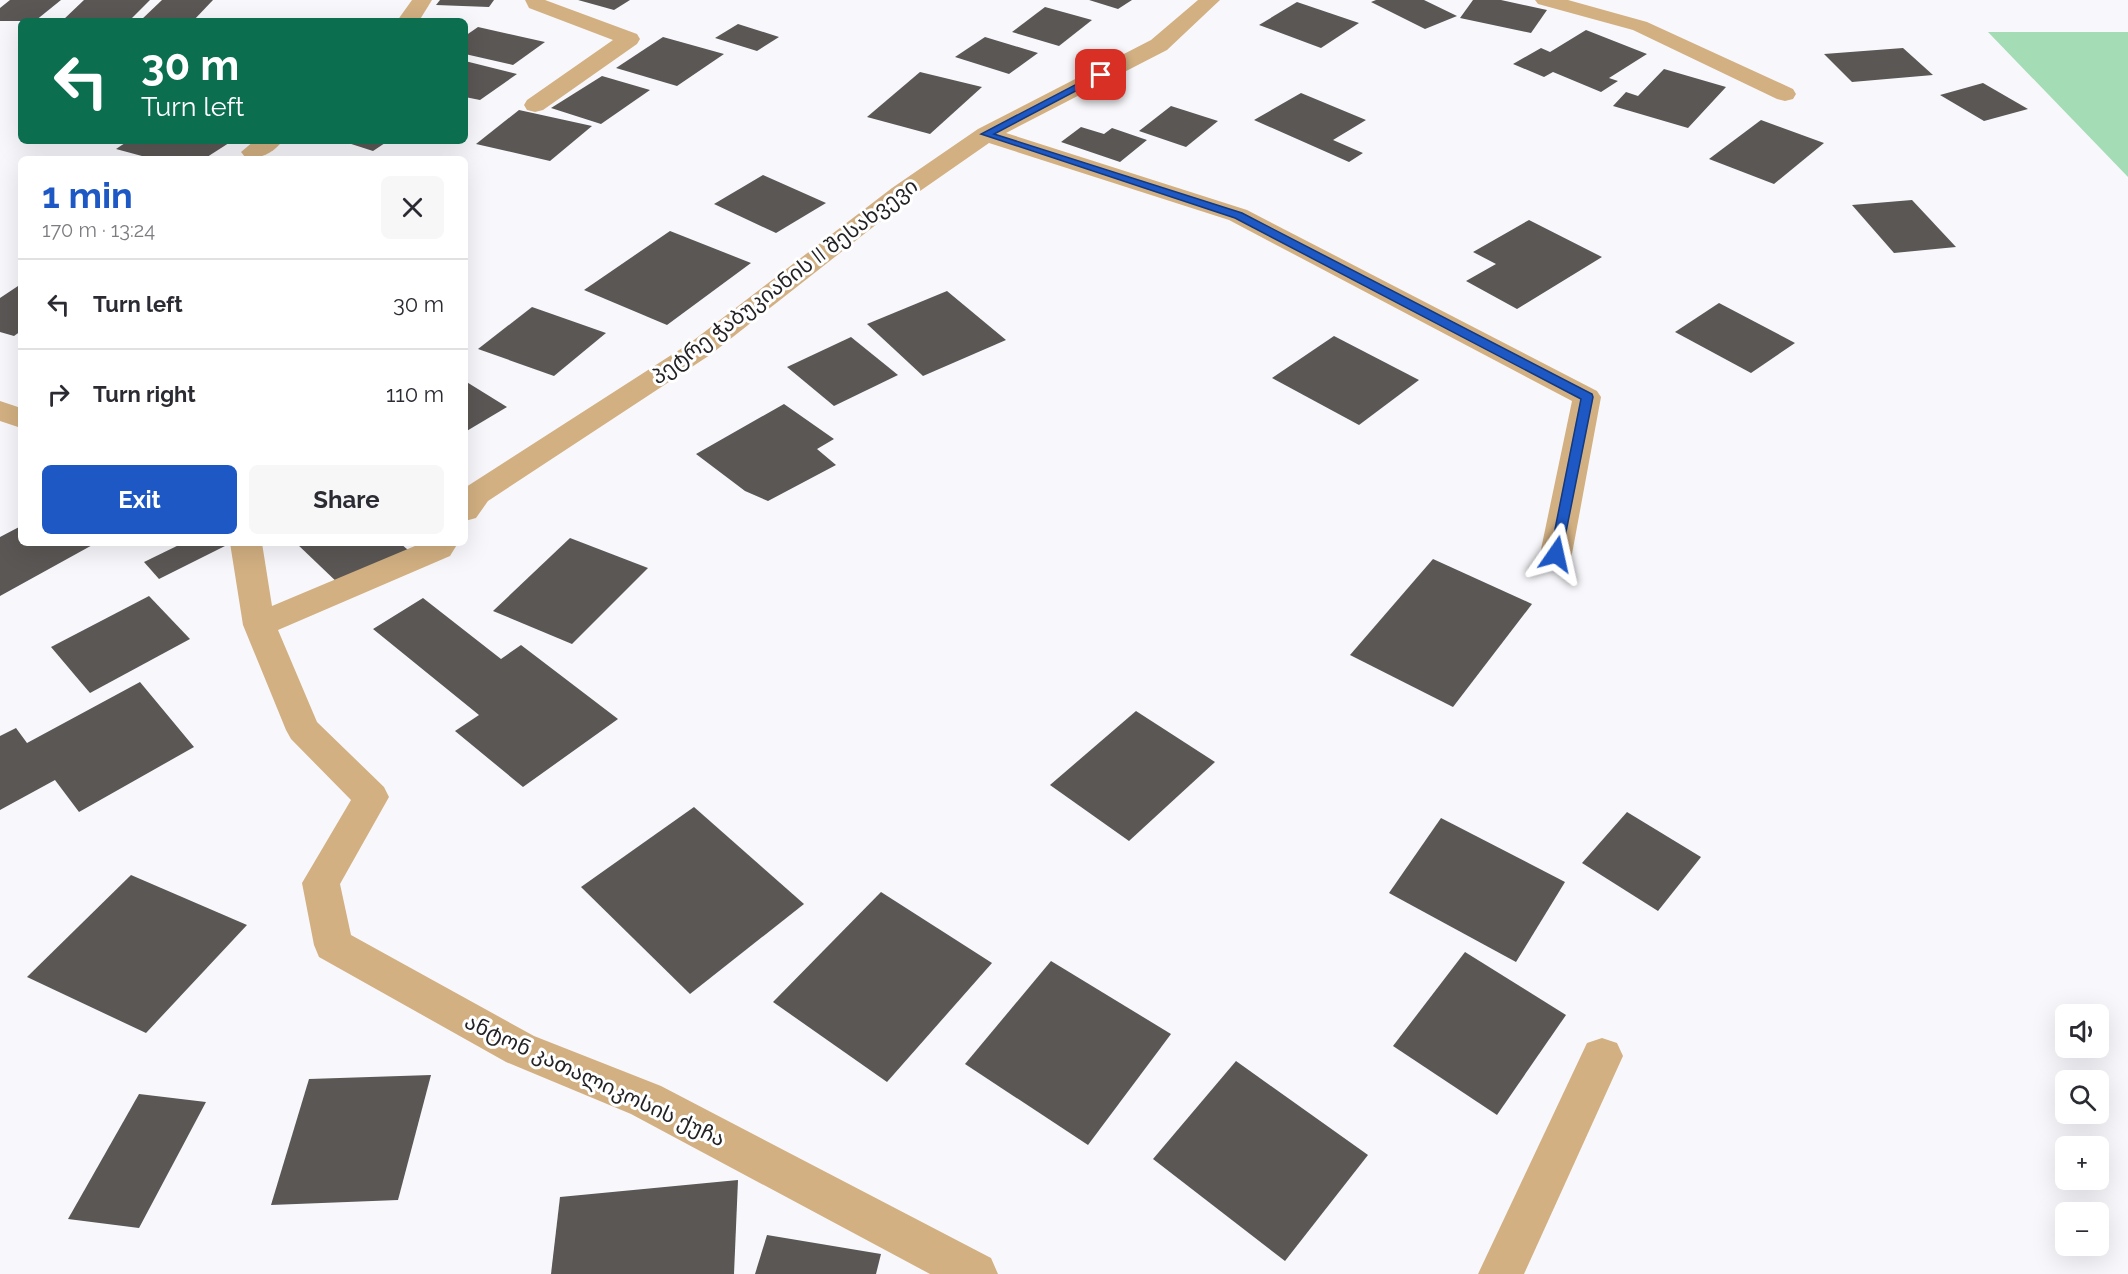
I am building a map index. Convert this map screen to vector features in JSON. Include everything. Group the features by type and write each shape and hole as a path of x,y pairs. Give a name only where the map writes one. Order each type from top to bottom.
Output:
{"street":[{"path":"410,18 422,0"},
{"path":"535,0 536,4 629,39 535,105"},
{"name":"პეტრე ჭაბუკიანის II შესახვევი","path":"469,499 699,349 901,194 986,134 1159,45 1210,0"},
{"path":"1545,0 1640,26 1785,94"},
{"path":"986,134 1238,215 1587,397 1556,554"},
{"path":"0,410 18,418"},
{"name":"ანტონ კათალიკოსის ქუჩა","path":"247,546 260,625 303,730 371,797 321,883 333,945 520,1049 646,1100 975,1274"},
{"path":"260,625 440,546"},
{"path":"1501,1274 1602,1056"}],"green space":[{"path":"1988,32 2128,32 2128,177"}],"building":[{"path":"10,0 61,0 39,18 18,18 18,21 0,21 0,8"},
{"path":"84,0 150,0 132,18 65,18"},
{"path":"162,0 213,0 196,18 143,18"},
{"path":"440,0 494,0 489,7 436,5"},
{"path":"578,0 630,0 614,10"},
{"path":"1089,0 1132,0 1118,9"},
{"path":"1376,0 1424,0 1457,16 1425,29 1371,2"},
{"path":"1473,0 1501,0 1547,10 1531,33 1460,18"},
{"path":"1297,2 1359,23 1321,48 1259,25"},
{"path":"1045,7 1092,20 1059,46 1012,32"},
{"path":"738,24 779,37 757,51 715,38"},
{"path":"478,27 545,42 513,65 468,55 468,34"},
{"path":"1586,30 1647,54 1609,78 1618,81 1601,92 1553,72 1544,77 1513,64 1541,48 1550,52"},
{"path":"663,37 724,54 677,86 616,68"},
{"path":"985,37 1038,53 1009,74 955,57"},
{"path":"1903,48 1933,75 1852,82 1824,54"},
{"path":"468,62 517,74 480,100 468,98"},
{"path":"1664,69 1726,87 1688,128 1613,106 1626,92 1638,96"},
{"path":"920,72 982,87 930,134 867,117"},
{"path":"602,76 650,90 601,124 551,108"},
{"path":"1983,83 2028,109 1984,121 1940,95"},
{"path":"1301,93 1366,120 1333,140 1363,153 1349,162 1254,120"},
{"path":"1171,106 1218,121 1186,147 1139,131"},
{"path":"519,110 592,126 550,161 476,144"},
{"path":"1761,120 1824,143 1774,184 1709,159"},
{"path":"1081,127 1104,134 1112,128 1147,140 1120,162 1061,142"},
{"path":"124,144 227,144 209,156 142,156 116,149"},
{"path":"351,144 384,144 373,151"},
{"path":"763,175 826,203 776,233 714,204"},
{"path":"1912,200 1956,247 1894,253 1852,205"},
{"path":"1529,220 1602,257 1517,309 1466,281 1496,264 1473,252"},
{"path":"670,231 751,263 667,325 584,290"},
{"path":"18,286 18,333 14,336 0,332 0,298"},
{"path":"947,291 1006,340 923,376 867,324"},
{"path":"1719,303 1795,343 1751,373 1675,332"},
{"path":"532,307 606,333 554,376 478,349"},
{"path":"1334,336 1419,380 1359,425 1272,378"},
{"path":"851,337 898,375 834,406 787,367"},
{"path":"468,383 507,407 468,430"},
{"path":"784,404 834,439 817,449 836,465 768,501 745,491 696,454"},
{"path":"18,528 18,546 91,546 0,596 0,537"},
{"path":"570,538 648,568 572,644 493,611"},
{"path":"177,546 225,546 159,579 144,562"},
{"path":"299,546 403,546 408,550 341,586"},
{"path":"1433,559 1532,604 1453,707 1350,655"},
{"path":"149,596 190,639 90,693 51,647"},
{"path":"423,598 501,659 521,645 618,719 523,787 455,731 479,715 373,629"},
{"path":"140,682 194,747 79,812 55,780 0,810 0,736 16,728 27,743"},
{"path":"1136,711 1215,762 1129,841 1050,785"},
{"path":"694,807 804,904 690,994 581,887"},
{"path":"1627,812 1701,857 1658,911 1582,863"},
{"path":"1441,818 1565,882 1516,962 1389,893"},
{"path":"131,875 247,925 146,1033 27,977"},
{"path":"881,892 992,963 887,1082 773,1002"},
{"path":"1465,952 1566,1015 1497,1115 1393,1046"},
{"path":"1051,961 1171,1034 1088,1145 965,1064"},
{"path":"1236,1061 1368,1155 1285,1261 1153,1159"},
{"path":"431,1075 398,1200 271,1205 309,1079"},
{"path":"139,1094 206,1102 139,1228 68,1219"},
{"path":"738,1180 734,1274 551,1274 560,1197"},
{"path":"767,1235 881,1254 876,1274 755,1274"}],"route":[{"path":"1101,75 986,134 1238,215 1587,397 1556,554"}]}
